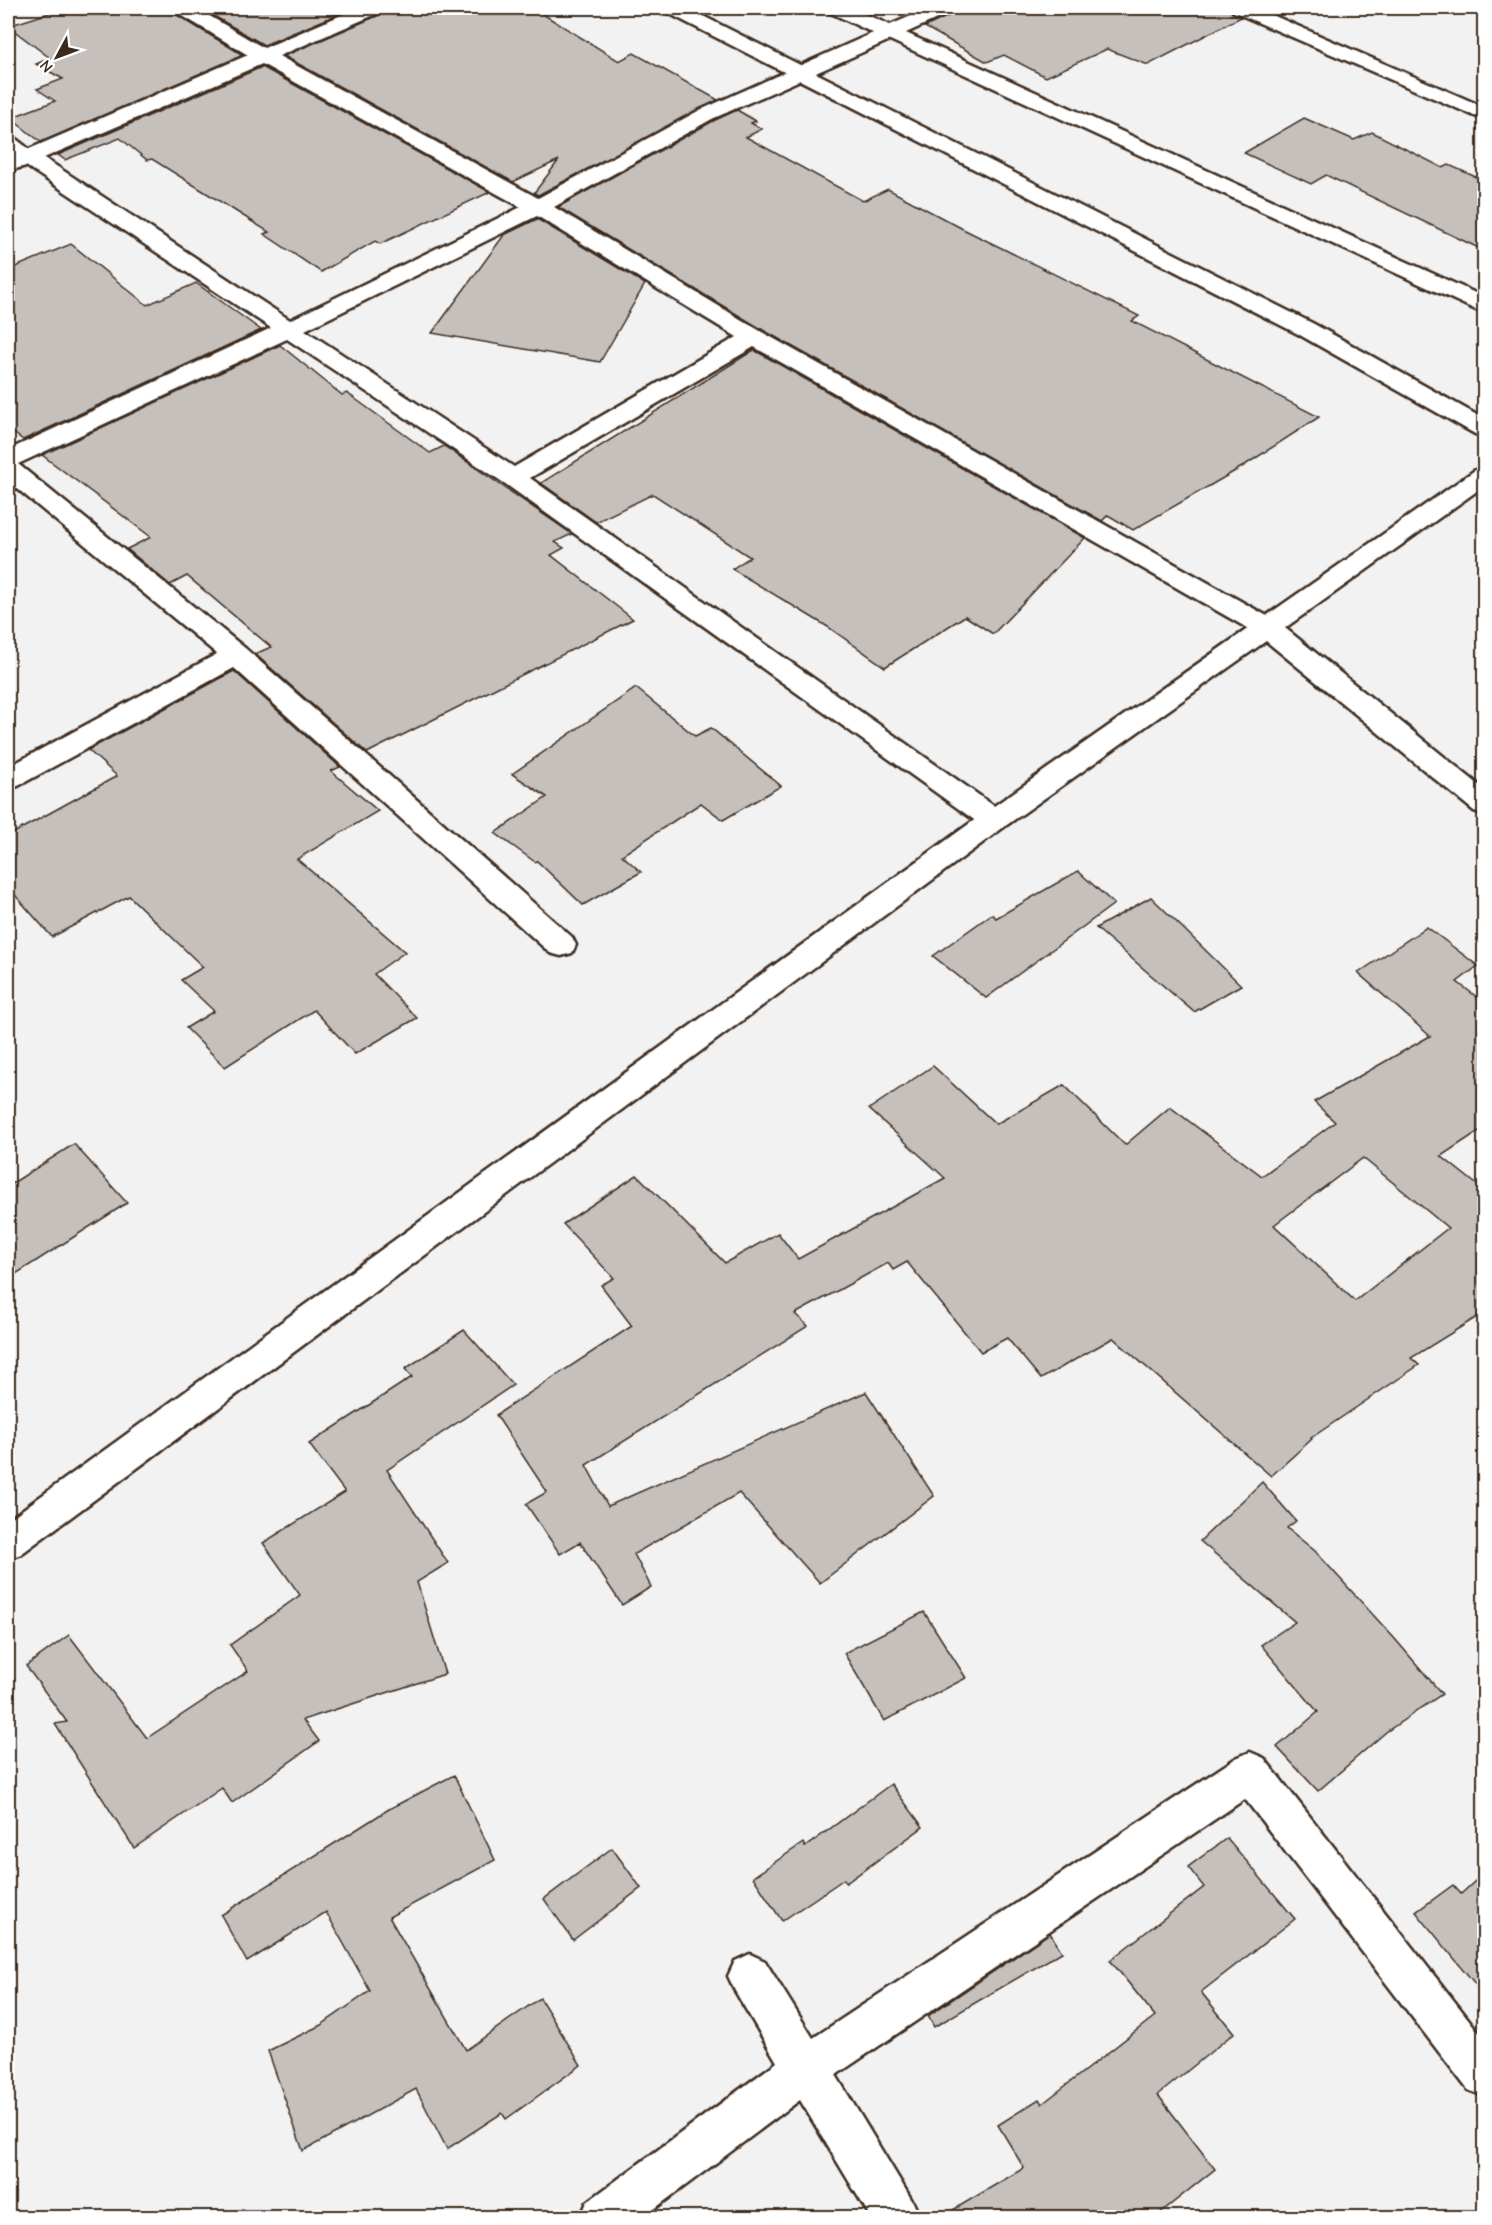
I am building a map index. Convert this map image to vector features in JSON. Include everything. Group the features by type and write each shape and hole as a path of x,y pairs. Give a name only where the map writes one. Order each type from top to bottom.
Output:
{"street":[{"path":"183,8 262,55 538,207 754,337 1266,627 1485,804"},
{"path":"14,156 374,8"},
{"path":"673,8 1306,329 1483,426"},
{"path":"836,8 1485,305"},
{"path":"8,459 289,329 538,207 666,135 945,8"},
{"path":"1241,8 1485,114"},
{"path":"14,156 289,329 513,478 994,820"},
{"path":"513,478 754,337"},
{"path":"8,469 236,655 561,945"},
{"path":"8,1542 994,820 1485,475"},
{"path":"8,779 236,655"},
{"path":"603,2217 807,2068 1250,1772 1485,2074"},
{"path":"750,1976 897,2217"}],"building":[{"path":"65,8 171,8 175,14 243,55 41,142 10,118 55,101 37,89 63,79 36,64 50,58 8,26"},
{"path":"200,8 353,8 264,45"},
{"path":"386,8 533,8 619,61 634,53 718,100 538,195 534,193 559,160 513,182 284,56 382,14"},
{"path":"957,8 1229,8 1232,13 1241,17 1148,65 1107,49 1046,77 1004,55 987,62 925,27 953,14"},
{"path":"262,67 490,192 380,244 375,241 321,272 264,234 269,232 152,159 147,160 120,138 65,160 58,155"},
{"path":"737,110 756,121 751,123 762,129 746,137 863,201 888,189 963,229 1139,316 1132,321 1319,417 1242,467 1133,530 1108,515 1102,521 763,330 558,207"},
{"path":"1304,118 1354,140 1372,132 1443,168 1449,165 1485,181 1485,251 1326,175 1311,184 1244,153"},
{"path":"537,219 645,284 600,362 432,333 504,235"},
{"path":"71,244 147,305 196,283 261,330 23,440 8,429 8,270"},
{"path":"280,345 342,395 347,393 430,453 444,446 572,534 555,542 564,548 551,555 633,619 367,753 255,654 271,647 187,576 170,585 127,549 151,537 42,455"},
{"path":"754,350 1085,538 993,634 965,616 885,667 828,627 732,569 750,557 653,494 596,522 541,483"},
{"path":"234,671 340,767 331,771 378,811 297,859 405,952 374,974 417,1018 355,1054 314,1010 225,1067 186,1028 214,1011 181,980 203,967 129,896 52,937 8,887 8,836 117,776 88,750"},
{"path":"636,688 695,736 711,728 781,786 723,820 701,803 622,855 641,872 583,905 537,861 535,862 495,833 547,797 512,774"},
{"path":"1078,871 1114,904 986,998 933,956 992,914 996,918"},
{"path":"1151,897 1241,985 1194,1012 1096,928"},
{"path":"1427,927 1478,966 1457,982 1485,1003 1485,1127 1441,1156 1485,1191 1485,1312 1411,1358 1419,1365 1311,1438 1271,1476 1113,1338 1041,1379 1007,1338 981,1352 907,1262 893,1270 888,1263 795,1314 808,1326 586,1465 608,1506 866,1392 934,1496 820,1583 739,1493 634,1554 651,1587 622,1605 580,1542 560,1554 526,1504 547,1492 496,1415 632,1326 601,1285 614,1278 563,1224 637,1175 725,1263 778,1233 798,1259 945,1178 869,1109 933,1066 996,1124 1064,1085 1125,1145 1170,1107 1262,1176 1335,1122 1314,1102 1430,1036 1358,973","holes":["1363,1158 1448,1228 1355,1301 1274,1225"]},
{"path":"74,1144 127,1203 8,1279 8,1186"},
{"path":"464,1330 513,1385 387,1470 448,1563 417,1582 445,1674 303,1720 319,1741 232,1803 222,1788 134,1848 55,1724 67,1722 26,1666 69,1635 147,1738 248,1671 230,1645 300,1595 263,1543 345,1492 309,1444 412,1377 405,1369"},
{"path":"1262,1482 1296,1521 1287,1528 1315,1551 1442,1694 1386,1732 1318,1791 1277,1747 1318,1712 1261,1645 1295,1622 1200,1541"},
{"path":"924,1612 966,1678 884,1721 844,1653"},
{"path":"454,1775 495,1860 389,1917 466,2050 540,1998 581,2065 506,2119 502,2113 447,2149 416,2089 303,2151 268,2051 321,2025 370,1991 326,1912 247,1962 221,1915 389,1809"},
{"path":"891,1784 923,1827 846,1883 844,1879 782,1921 753,1877 803,1843 805,1847"},
{"path":"1227,1838 1295,1919 1201,1992 1234,2033 1158,2095 1215,2169 1155,2217 941,2217 1024,2168 998,2125 1039,2099 1042,2104 1155,2016 1110,1960 1204,1887 1188,1867"},
{"path":"612,1848 641,1888 573,1940 544,1899"},
{"path":"1485,1872 1485,1996 1416,1912 1453,1885 1461,1894"},
{"path":"1050,1933 1062,1952 934,2027 928,2016"}]}
